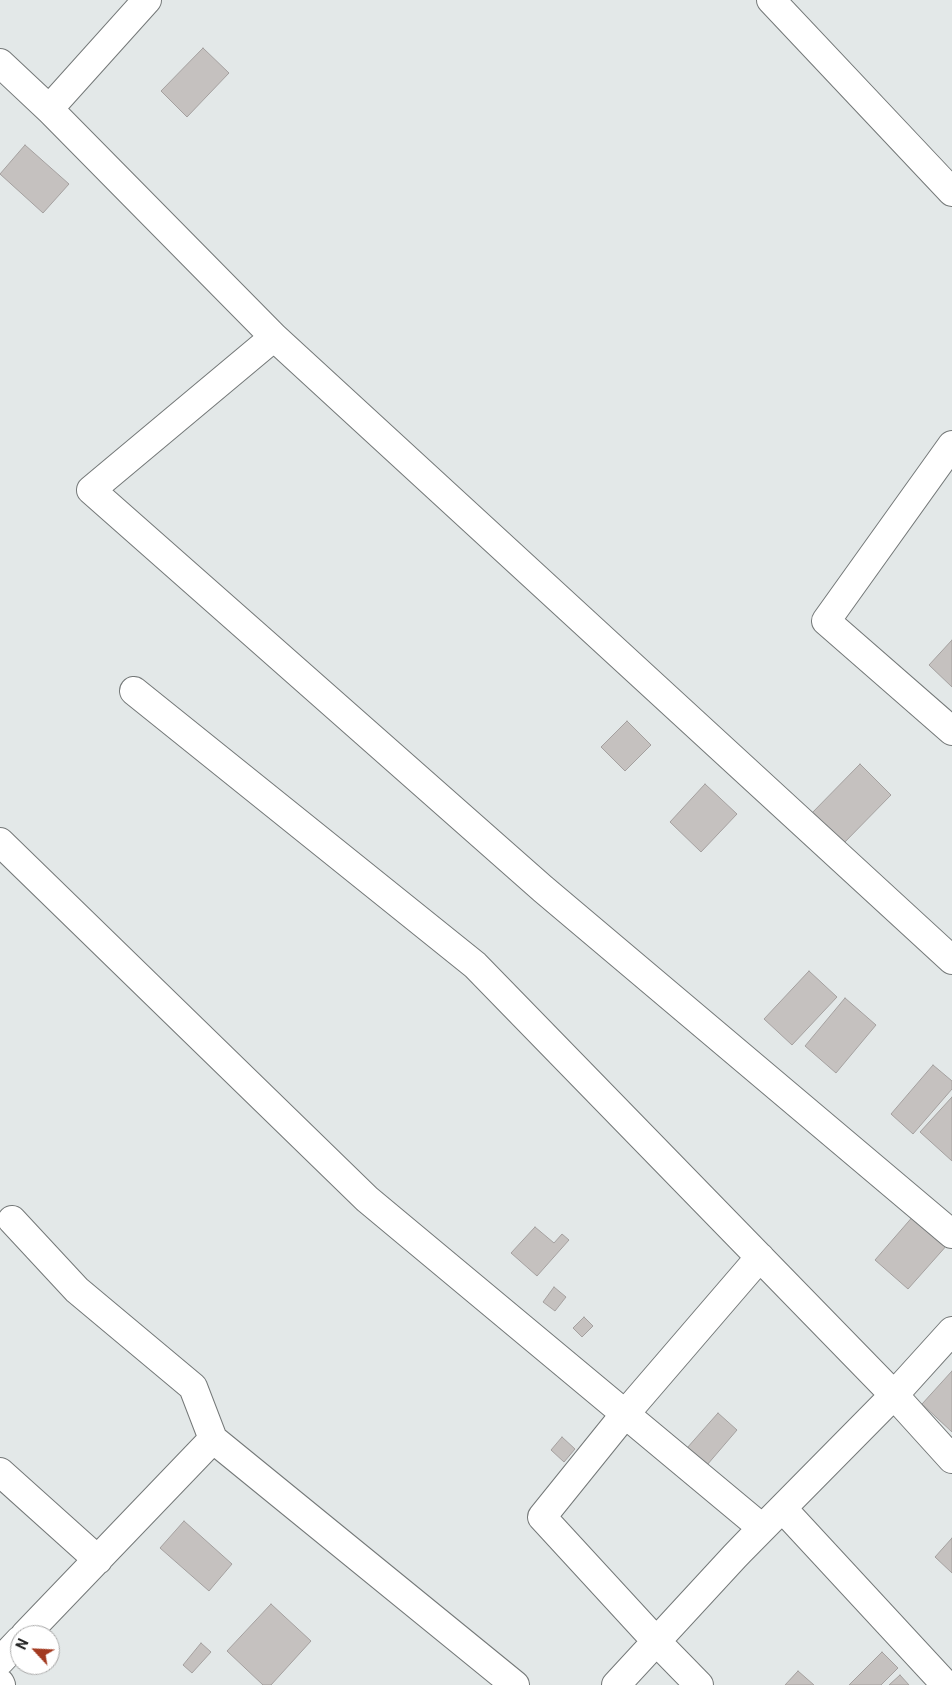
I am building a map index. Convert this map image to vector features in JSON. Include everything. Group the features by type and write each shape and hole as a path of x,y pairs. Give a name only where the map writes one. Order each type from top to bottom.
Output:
{"street":[{"path":"49,109 148,0"},
{"path":"771,0 952,192"},
{"path":"0,63 49,109 274,337 952,960"},
{"path":"274,337 91,490 543,889 952,1234"},
{"path":"952,445 826,621 952,731"},
{"path":"134,691 475,965 894,1395 952,1459"},
{"path":"0,842 367,1199 762,1528 616,1685"},
{"path":"12,1220 77,1290 193,1387 214,1439 515,1685"},
{"path":"699,1685 542,1517 625,1414 760,1257"},
{"path":"736,1556 894,1395 952,1330"},
{"path":"35,1625 214,1439"},
{"path":"0,1472 98,1560"},
{"path":"783,1509 946,1685"},
{"path":"0,1661 10,1650"}],"building":[{"path":"203,48 229,73 187,117 161,91"},
{"path":"25,145 69,184 43,213 0,174"},
{"path":"952,640 952,687 929,665"},
{"path":"627,721 651,745 625,771 601,747"},
{"path":"860,764 891,795 841,846 810,815"},
{"path":"705,784 737,814 701,852 670,822"},
{"path":"809,971 837,997 792,1045 764,1019"},
{"path":"845,998 876,1025 836,1073 805,1046"},
{"path":"933,1065 952,1081 952,1089 913,1134 891,1114"},
{"path":"952,1097 952,1161 920,1132"},
{"path":"915,1214 948,1244 908,1289 875,1260"},
{"path":"535,1227 554,1243 562,1234 569,1240 537,1276 511,1253"},
{"path":"554,1287 566,1297 555,1311 543,1302"},
{"path":"584,1317 593,1326 582,1337 573,1328"},
{"path":"952,1371 952,1432 922,1404"},
{"path":"718,1413 737,1430 707,1465 687,1448"},
{"path":"562,1437 575,1449 564,1462 551,1450"},
{"path":"184,1521 232,1564 209,1591 160,1548"},
{"path":"952,1538 952,1573 935,1557"},
{"path":"271,1604 311,1641 271,1685 263,1685 227,1651"},
{"path":"201,1643 211,1652 192,1673 183,1665"},
{"path":"882,1652 898,1668 881,1685 849,1685"},
{"path":"798,1671 814,1685 785,1685"},
{"path":"900,1675 909,1685 889,1685"}]}
